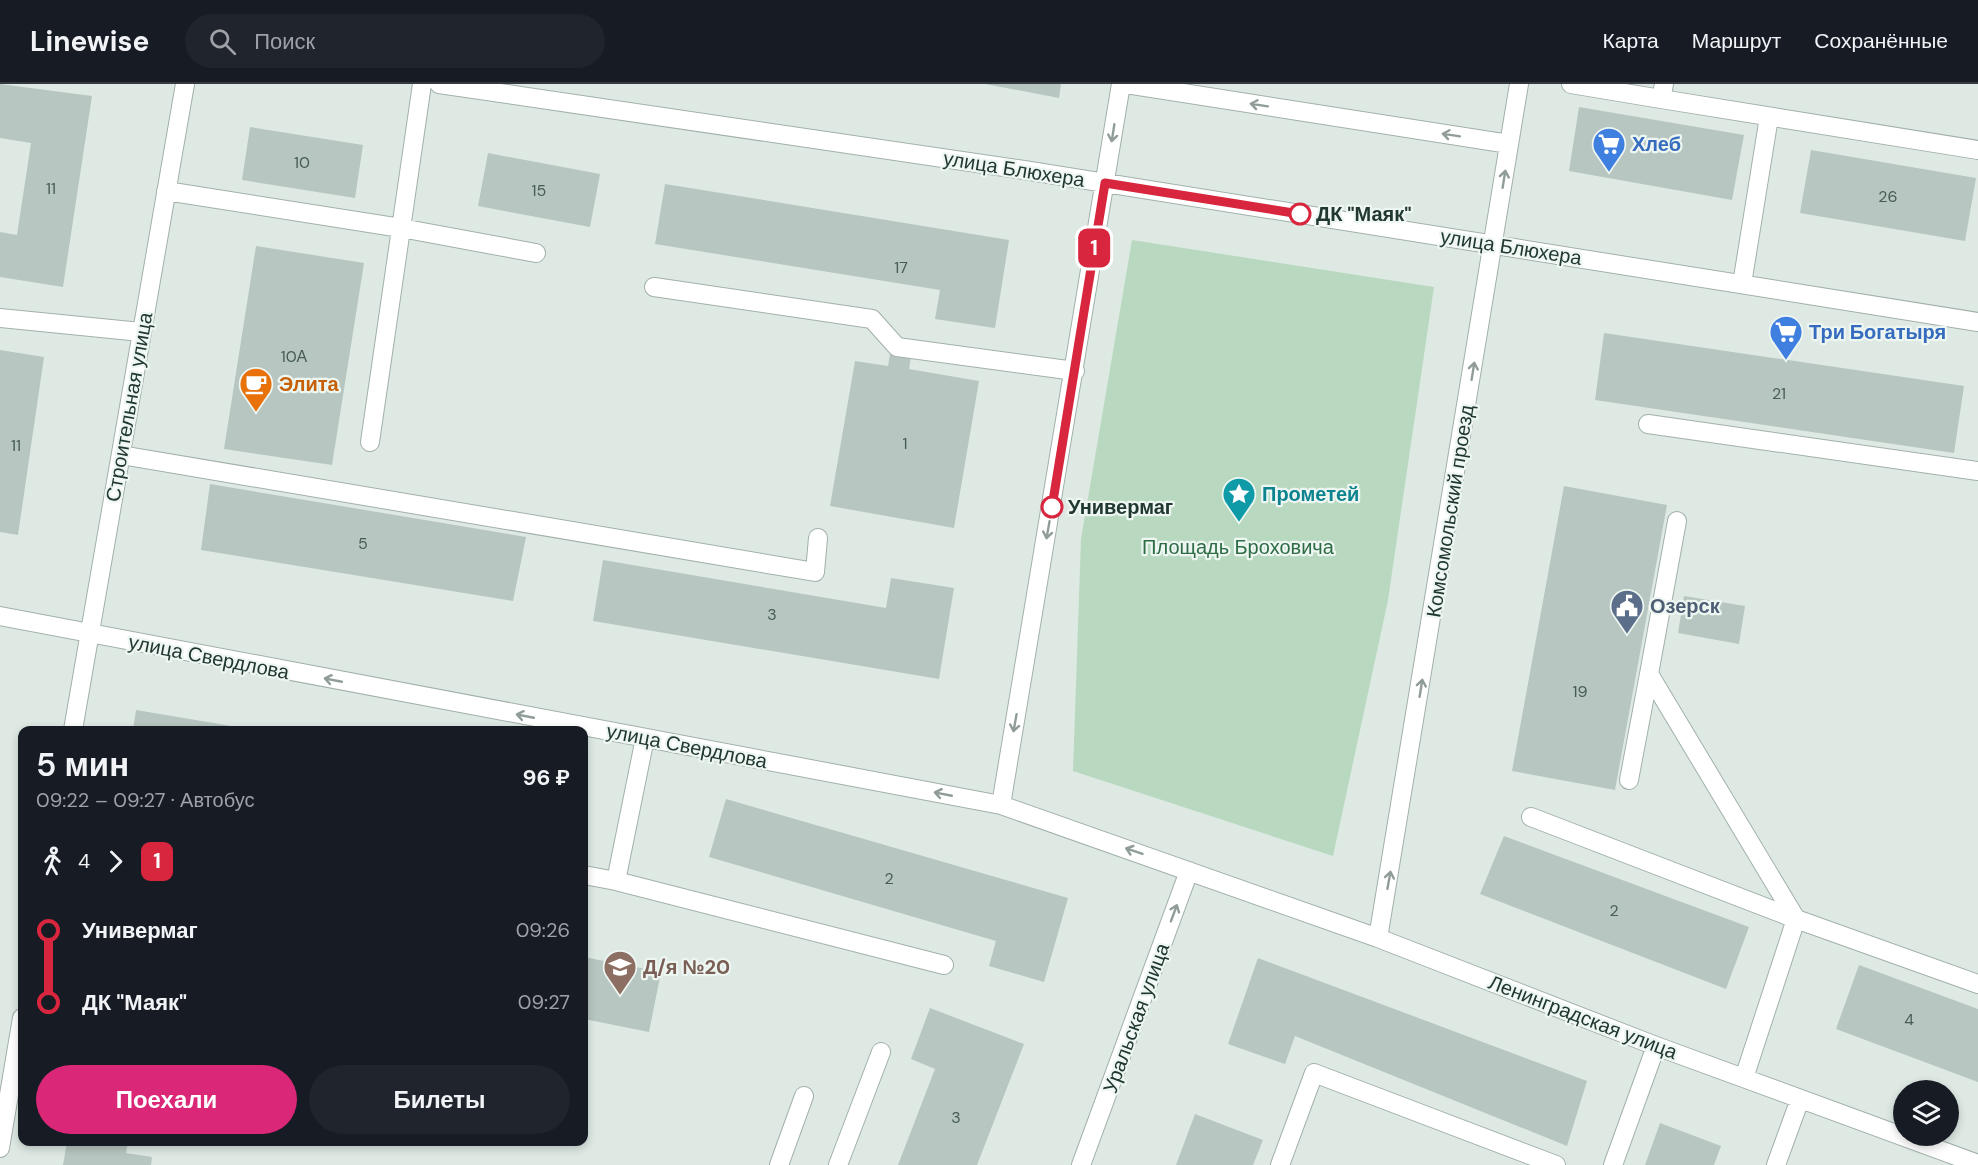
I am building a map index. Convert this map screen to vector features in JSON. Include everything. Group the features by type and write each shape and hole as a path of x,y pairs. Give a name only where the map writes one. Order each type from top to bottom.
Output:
{"street":[{"name":"Строительная улица","path":"74,726 185,84"},
{"path":"370,442 422,84"},
{"name":"улица Блюхера","path":"439,84 1105,183 1978,322"},
{"path":"1001,805 1105,183 1124,84 1509,144"},
{"name":"Комсомольский проезд","path":"1378,938 1520,84"},
{"path":"1571,84 1662,91 1769,117 1978,150"},
{"path":"1742,284 1769,117"},
{"path":"166,191 401,228 536,253"},
{"path":"654,287 872,319 897,346 1075,371"},
{"path":"0,318 141,332"},
{"path":"1648,424 1977,465"},
{"path":"121,455 815,572 818,538"},
{"path":"1629,780 1677,521"},
{"name":"улица Свердлова","path":"0,616 581,726"},
{"path":"1649,674 1796,919 1744,1078"},
{"name":"улица Свердлова","path":"588,727 1001,805 1189,871"},
{"path":"616,881 645,738"},
{"path":"1531,817 1796,919 1978,984"},
{"name":"Ленинградская улица","path":"1189,871 1378,938 1958,1161 1978,1164"},
{"name":"Уральская улица","path":"1082,1165 1189,871"},
{"path":"588,876 944,965"},
{"path":"0,1148 3,1115 18,1038"},
{"path":"1613,1165 1656,1046"},
{"path":"838,1165 881,1052"},
{"path":"1280,1165 1314,1073 1556,1165"},
{"path":"779,1165 804,1096"},
{"path":"1776,1165 1800,1099"}],"green space":[{"name":"Площадь Броховича","path":"1132,240 1434,287 1388,600 1333,856 1073,771 1081,539"}],"building":[{"path":"0,84 92,96 63,287 0,277 0,232 17,235 31,143 0,138"},
{"path":"985,84 1061,84 1059,98"},
{"path":"1579,107 1744,135 1732,200 1569,171"},
{"path":"250,127 363,145 355,198 242,180"},
{"path":"1811,150 1976,178 1965,241 1800,213"},
{"path":"488,153 600,174 590,227 478,206"},
{"path":"665,184 1009,240 995,328 935,319 940,290 655,244"},
{"path":"256,246 364,263 332,465 224,449"},
{"path":"1604,333 1964,386 1954,453 1595,400"},
{"path":"0,350 44,357 18,535 0,532"},
{"path":"890,354 911,357 909,369 979,381 954,528 830,506 855,361 888,366"},
{"path":"210,484 526,537 513,601 201,550"},
{"path":"1564,486 1667,505 1615,790 1512,771"},
{"path":"603,560 886,608 891,578 954,588 939,679 593,621"},
{"path":"1684,596 1745,606 1739,644 1678,633"},
{"path":"136,710 231,726 134,726"},
{"path":"726,799 1068,898 1044,982 989,966 996,941 709,857"},
{"path":"1504,836 1749,927 1726,989 1480,894"},
{"name":"Д/я №20","path":"588,958 661,972 649,1032 588,1020"},
{"path":"1258,958 1587,1081 1567,1146 1295,1036 1285,1064 1228,1044"},
{"path":"1859,965 1978,1009 1978,1082 1836,1029"},
{"path":"930,1008 1024,1044 977,1165 898,1165 935,1069 911,1059"},
{"path":"1195,1114 1263,1140 1253,1165 1176,1165"},
{"path":"1660,1123 1721,1146 1714,1165 1645,1165"},
{"path":"66,1146 127,1146 126,1153 152,1157 151,1165 63,1165"}],"bus line":[{"name":"1","path":"1052,507 1105,183 1300,214"}],"place":[{"name":"Хлеб","path":"1609,173"},
{"name":"ДК \"Маяк\"","path":"1300,214"},
{"name":"Три Богатыря","path":"1786,361"},
{"name":"Элита","path":"256,413"},
{"name":"Универмаг","path":"1052,507"},
{"name":"Прометей","path":"1239,523"},
{"name":"Озерск","path":"1627,635"},
{"name":"Д/я №20","path":"620,996"}]}
